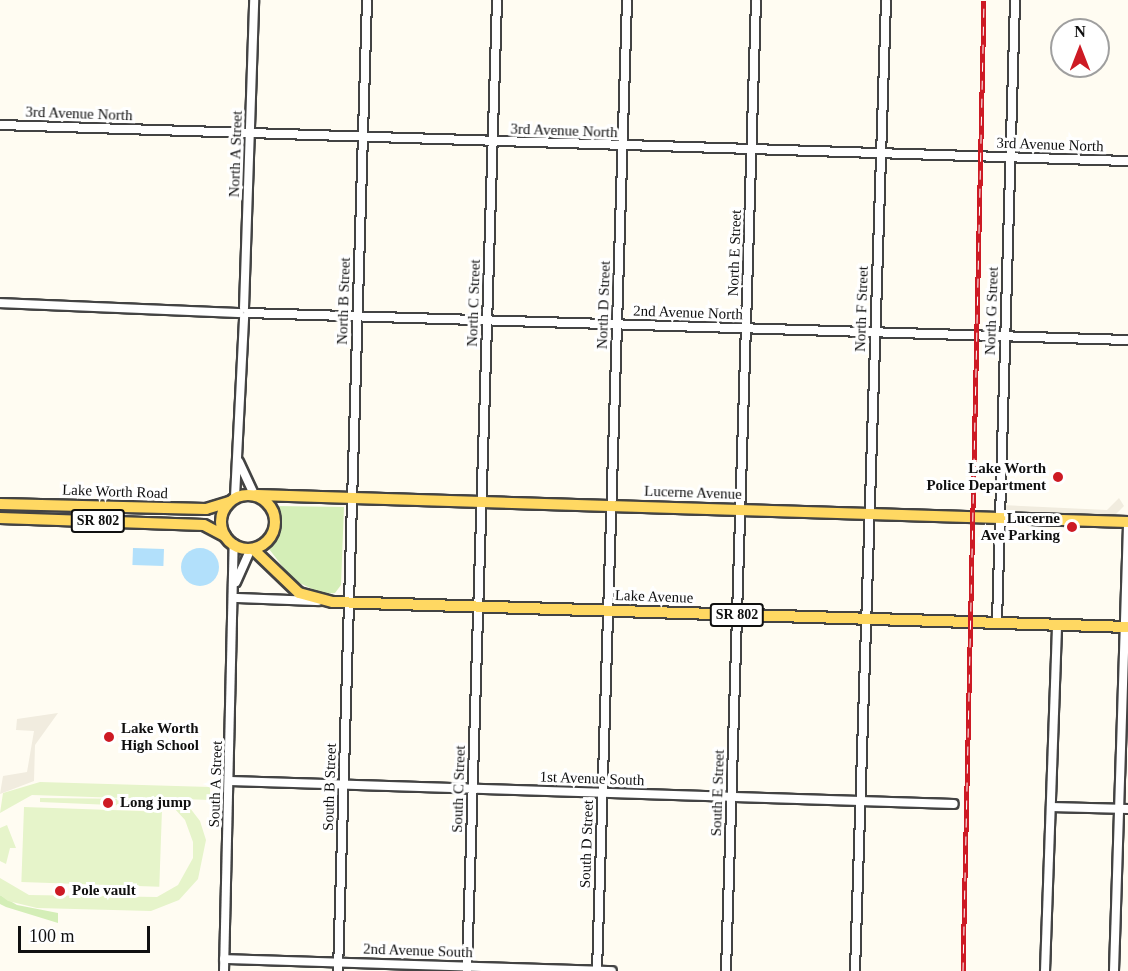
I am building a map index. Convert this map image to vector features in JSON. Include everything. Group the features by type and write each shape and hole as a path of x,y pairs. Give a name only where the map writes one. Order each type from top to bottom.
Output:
{"main road":[{"name":"Lucerne Avenue","path":"255,495 1128,523"},
{"name":"SR 802","path":"232,499 255,495"},
{"path":"252,550 269,539 275,525 271,507 255,495"},
{"path":"225,536 221,518 232,499"},
{"name":"Lake Worth Road","path":"0,504 206,509 232,499"},
{"path":"0,517 33,505"},
{"name":"Lake Worth Road","path":"0,517 204,525 225,536"},
{"name":"SR 802","path":"225,536 234,544 252,550"},
{"name":"Lake Avenue","path":"252,550 288,586 322,601 1126,627"}],"street":[{"name":"North A Street","path":"232,499 239,461 254,0"},
{"name":"North B Street","path":"349,603 368,0"},
{"name":"North C Street","path":"478,607 497,0"},
{"name":"North D Street","path":"608,610 627,0"},
{"name":"North E Street","path":"737,615 756,0"},
{"name":"North F Street","path":"855,971 886,0"},
{"name":"North G Street","path":"997,622 1015,0"},
{"name":"3rd Avenue North","path":"0,125 250,135 1128,161"},
{"name":"2nd Avenue North","path":"0,303 244,313 1128,340"},
{"name":"North A Street","path":"239,461 255,495"},
{"path":"1114,971 1124,809 1128,523"},
{"path":"234,544 235,598"},
{"path":"235,585 252,550"},
{"name":"Lake Avenue","path":"235,598 322,601"},
{"name":"South A Street","path":"224,971 235,598"},
{"name":"South B Street","path":"338,967 349,603"},
{"name":"South C Street","path":"467,969 478,607"},
{"name":"South D Street","path":"597,971 608,610"},
{"name":"South E Street","path":"726,971 737,615"},
{"path":"1046,971 1057,624"},
{"name":"1st Avenue South","path":"230,781 954,804"},
{"path":"1051,807 1124,809"},
{"name":"2nd Avenue South","path":"224,959 338,967 612,971"}],"green space":[{"path":"277,506 344,507 341,585 335,593 323,594 293,580 269,549 278,528"},
{"path":"40,782 210,787 210,800 183,799 200,821 206,840 198,879 179,900 151,911 37,908 8,901 0,895 0,878 29,895 157,897 178,885 193,858 193,842 185,820 174,808 152,799 32,795 0,813 3,793"},
{"name":"Long jump","path":"40,798 136,799 136,806 40,802"},
{"path":"24,807 162,812 159,887 21,882"},
{"path":"7,825 16,848 10,848 6,864 0,861 0,828"},
{"path":"0,895 17,905 58,913 58,923 6,907 0,904"}],"shaded area":[{"path":"1119,498 1124,506 1115,515 1006,512 1002,505 1107,510"},
{"path":"58,713 35,745 34,781 0,794 3,776 27,772 34,731 16,730 17,719"}],"water":[{"path":"133,548 164,549 163,566 132,565"},
{"path":"200,548 213,554 219,567 213,580 200,586 187,580 181,567 187,554"}],"railway":[{"path":"963,971 984,0"}],"place":[{"name":"Lake Worth Police Department","path":"1058,477"},
{"name":"Lucerne Ave Parking","path":"1072,527"},
{"name":"Lake Worth High School","path":"109,737"},
{"name":"Long jump","path":"108,803"},
{"name":"Pole vault","path":"60,891"}]}
